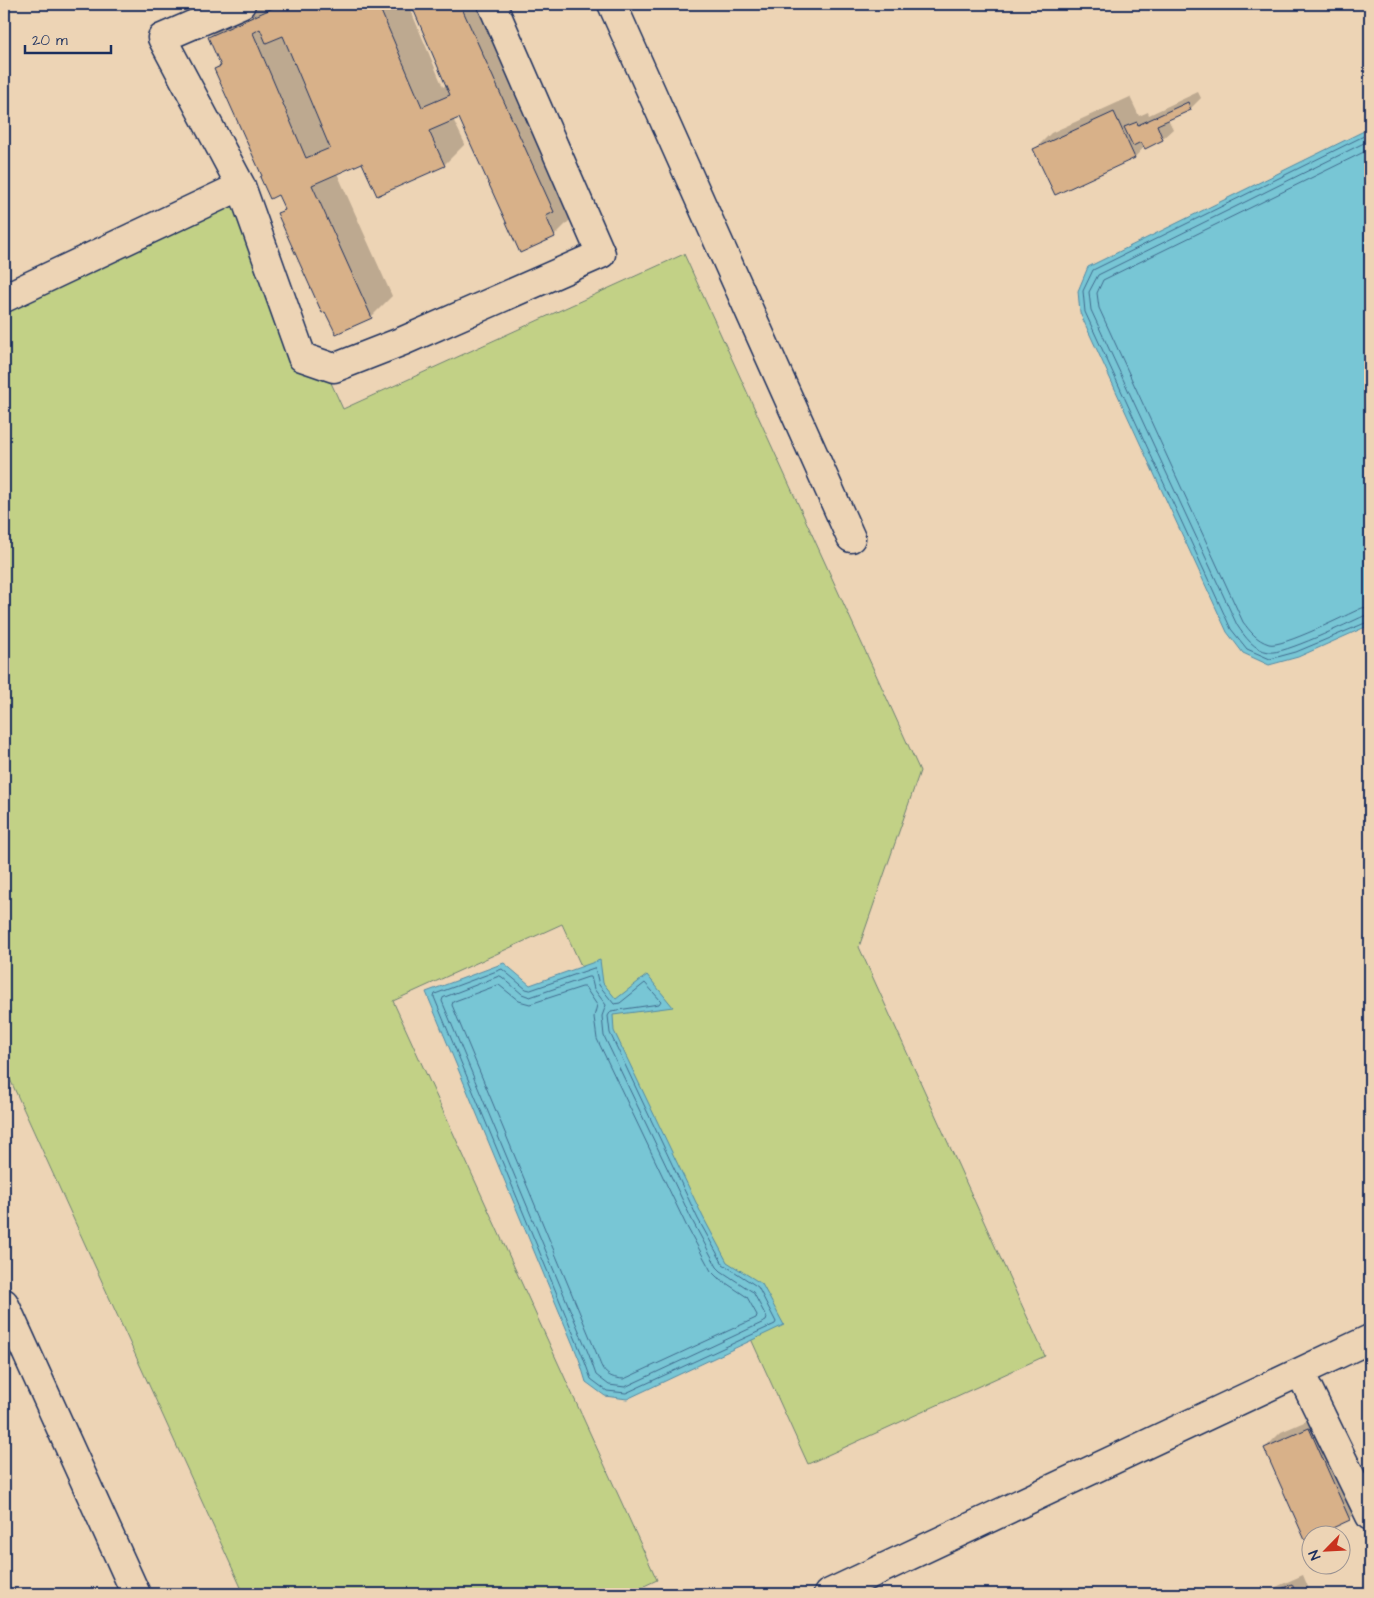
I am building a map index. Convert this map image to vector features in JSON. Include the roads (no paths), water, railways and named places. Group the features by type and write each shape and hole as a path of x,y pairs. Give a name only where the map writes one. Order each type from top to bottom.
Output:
{"street":[{"path":"241,4 162,38 241,186 302,357 334,368 403,341 601,254 492,4"},
{"path":"612,4 851,538"},
{"path":"4,298 241,186"},
{"path":"4,1303 136,1594"},
{"path":"828,1594 1370,1339"},
{"path":"1300,1372 1370,1516"}],"water":[{"path":"1370,128 1370,625 1298,657 1269,665 1243,653 1227,632 1080,313 1078,291 1088,267"},
{"path":"600,960 603,983 616,999 647,975 673,1007 613,1015 614,1031 703,1217 727,1262 762,1284 784,1325 627,1399 605,1396 586,1382 579,1359 426,992 504,963 530,985"}]}
